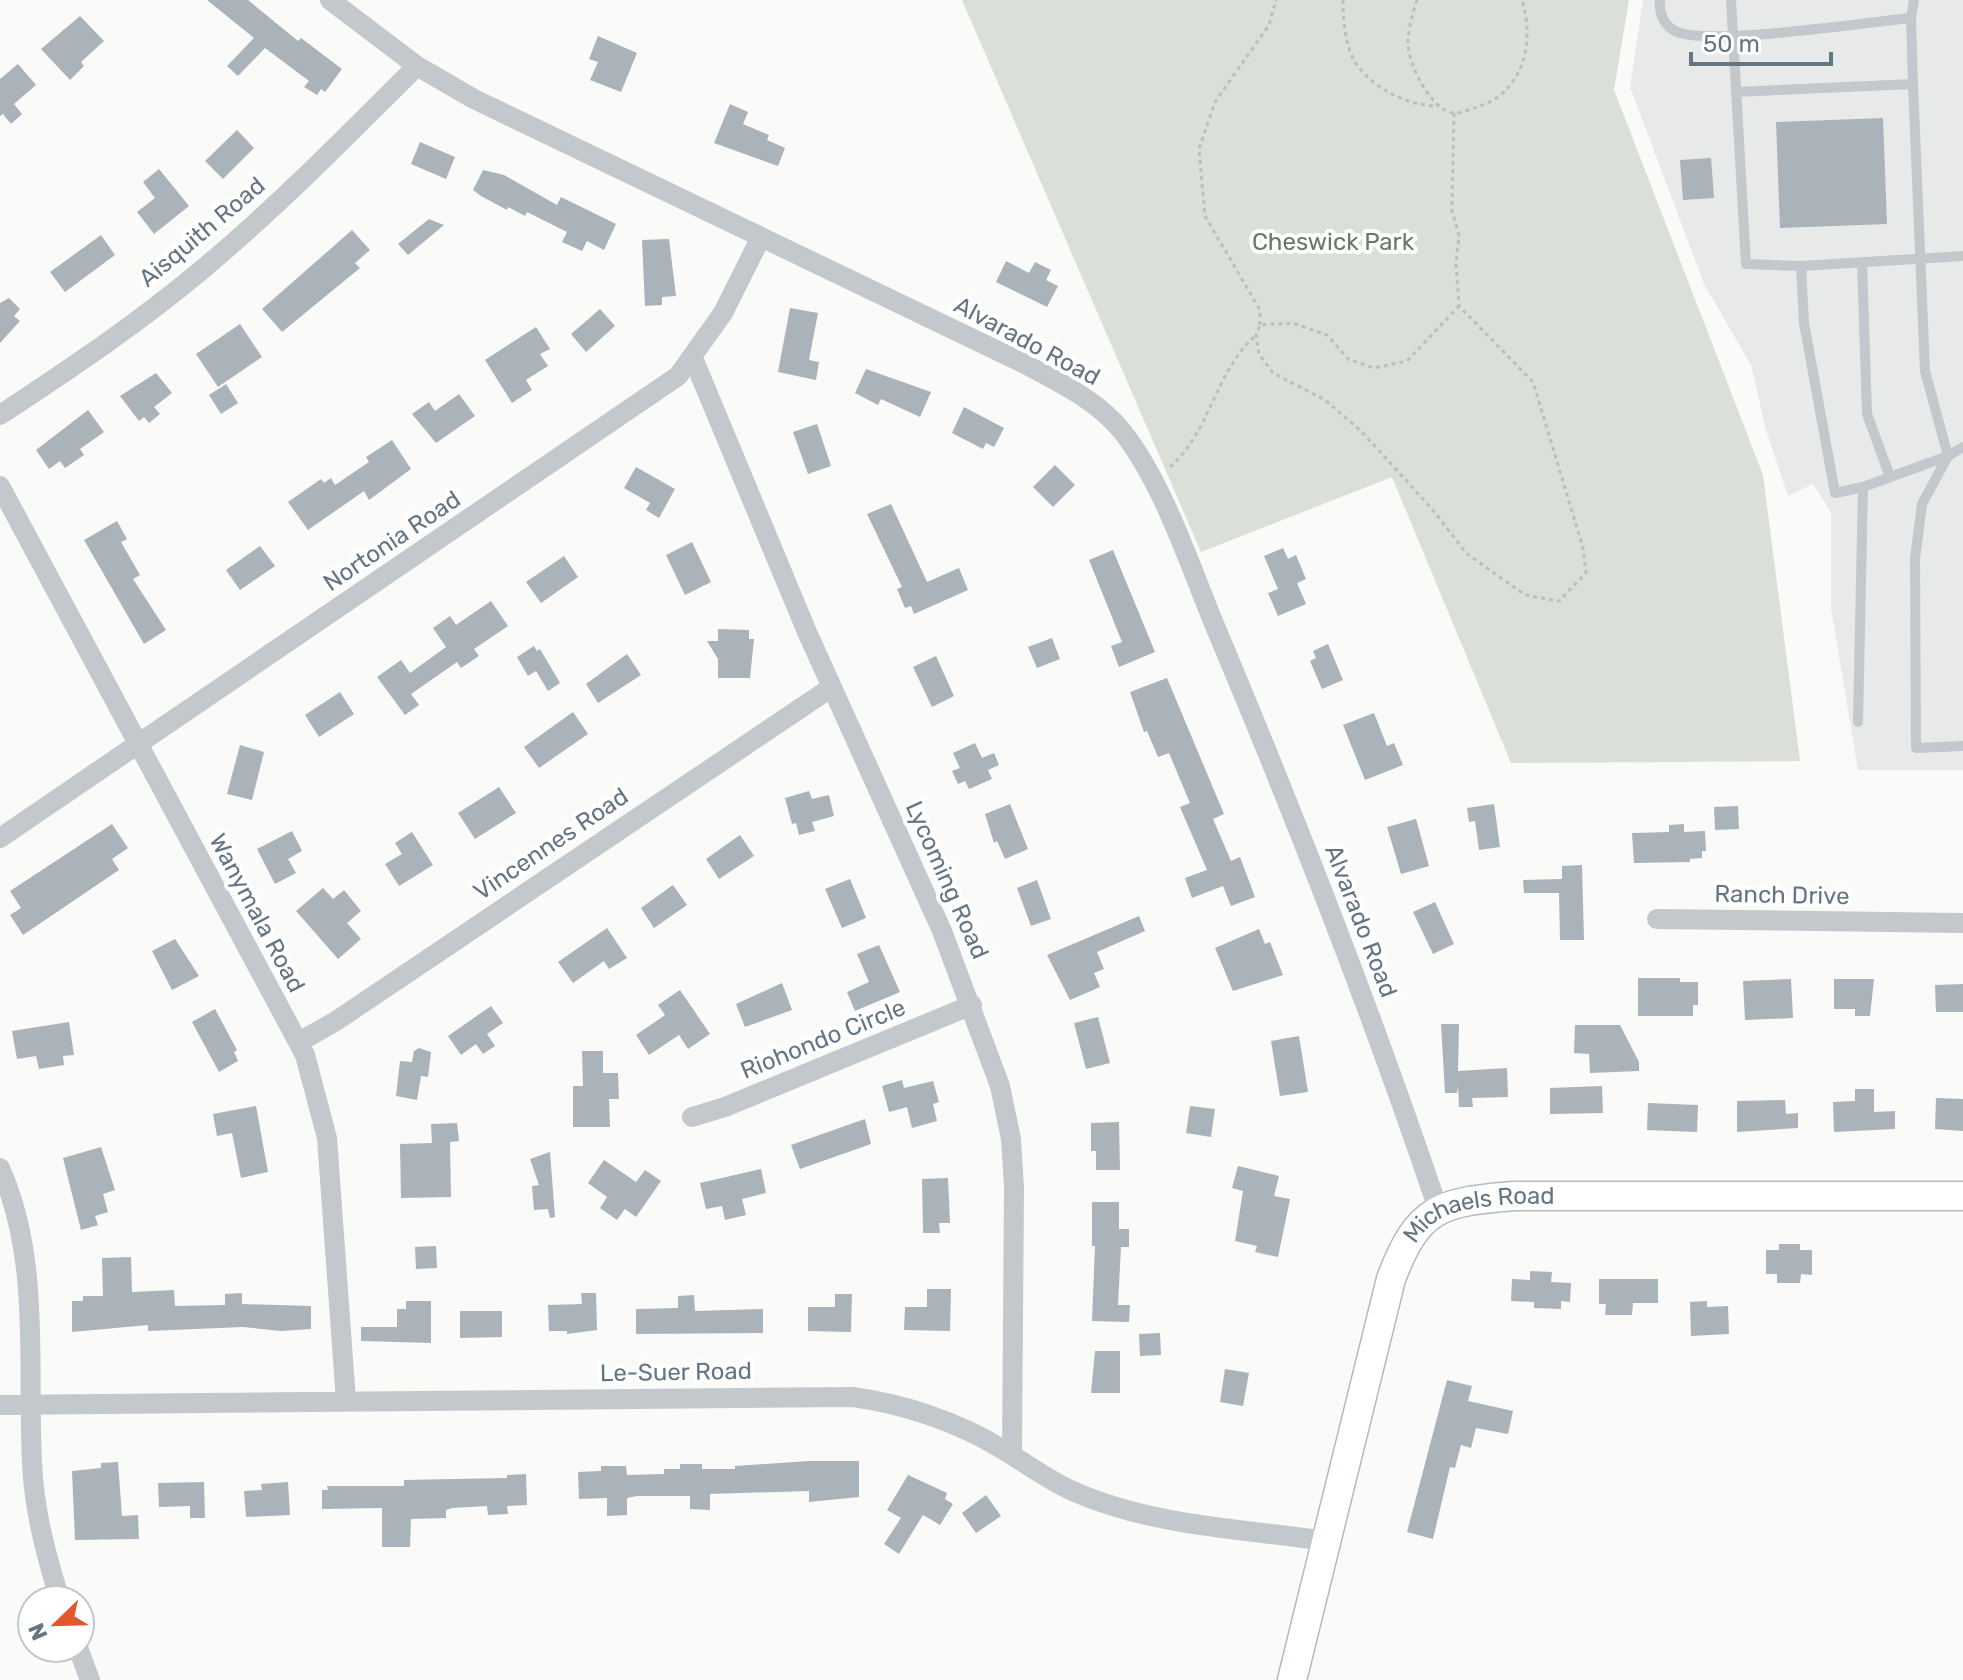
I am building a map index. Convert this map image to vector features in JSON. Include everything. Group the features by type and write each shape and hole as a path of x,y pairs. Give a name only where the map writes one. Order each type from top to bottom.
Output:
{"street":[{"name":"Alvarado Road","path":"330,0 417,66 505,115 1071,389 1120,429 1151,478 1272,762 1347,954 1438,1209"},
{"name":"Aisquith Road","path":"0,415 112,338 202,270 321,163 417,66"},
{"name":"Nortonia Road","path":"0,838 678,376 723,313 761,237"},
{"name":"Lycoming Road","path":"693,358 832,687 972,1005 1000,1086 1011,1139 1012,1455"},
{"name":"Wanymala Road","path":"0,486 299,1042 327,1138 346,1401"},
{"name":"Vincennes Road","path":"299,1042 336,1021 832,687"},
{"name":"Ranch Drive","path":"1657,919 1963,923"},
{"name":"Riohondo Circle","path":"692,1117 725,1107 972,1005"},
{"path":"0,1168 11,1192 24,1255 37,1509 56,1584"},
{"name":"Michaels Road","path":"1292,1680 1391,1279 1415,1228 1438,1209 1489,1198 1529,1196 1963,1196"},
{"name":"Le-Suer Road","path":"0,1405 853,1397 919,1413 957,1427 1012,1455 1060,1485 1112,1506 1326,1541"}],"lane":[{"path":"1660,0 1661,14 1676,32 1732,36 1911,18"},
{"path":"1731,0 1746,264 1801,266 1963,256"},
{"path":"1914,0 1911,18 1925,371 1948,456 1922,504 1915,559 1916,748 1963,746"},
{"path":"1736,92 1913,84"},
{"path":"1862,262 1867,414 1890,477"},
{"path":"1801,266 1804,323 1835,493 1863,487 1948,456 1963,447"},
{"path":"1858,722 1863,487"}],"path":[{"path":"1151,478 1171,466 1192,445 1241,349 1256,335 1260,325 1260,310 1205,216 1199,149 1215,102 1269,25 1276,0"},
{"path":"1343,0 1343,18 1354,62 1385,91 1454,113 1488,104 1509,87 1528,53 1528,19 1522,0"},
{"path":"1417,0 1408,44 1416,71 1438,106"},
{"path":"1256,335 1259,354 1273,373 1325,400 1361,431 1433,510 1466,553 1525,595 1559,601 1586,573 1583,548 1533,382 1459,306 1456,264 1459,236 1452,210 1454,113"},
{"path":"1260,325 1293,323 1327,335 1348,359 1374,368 1407,361 1459,306"}],"shaded area":[{"path":"1643,0 1963,0 1963,770 1858,770 1831,608 1831,512 1813,484 1788,496 1766,430 1751,365 1704,284 1630,87"}],"green space":[{"name":"Cheswick Park","path":"962,0 1629,0 1614,90 1763,475 1800,761 1511,763 1392,477 1201,552"}],"building":[{"path":"207,0 248,0 298,41 301,38 342,69 325,92 321,89 317,95 304,87 309,81 265,48 238,76 227,66 254,38"},
{"path":"80,16 104,41 81,62 84,66 70,80 41,49"},
{"path":"598,36 637,53 621,92 590,80 598,62 589,59"},
{"path":"18,64 36,85 14,104 22,114 11,124 3,114 0,116 0,79"},
{"path":"730,104 748,112 743,124 769,135 767,140 785,148 778,166 714,143"},
{"path":"1883,118 1887,224 1780,228 1776,122"},
{"path":"237,130 254,148 223,179 205,161"},
{"path":"420,142 455,157 446,179 411,164"},
{"path":"1711,158 1714,198 1683,200 1680,160"},
{"path":"159,169 189,206 154,234 137,212 155,198 143,182"},
{"path":"483,170 504,175 557,205 561,197 616,224 604,250 587,241 582,251 562,242 567,232 527,212 525,216 508,207 507,210 481,196 473,190"},
{"path":"429,219 444,225 408,255 398,244"},
{"path":"352,230 370,250 355,263 360,268 282,332 262,309"},
{"path":"101,235 115,255 65,292 50,272"},
{"path":"669,239 676,296 662,297 662,305 645,306 642,240"},
{"path":"1006,261 1029,273 1035,262 1051,270 1046,280 1058,286 1047,307 996,282"},
{"path":"9,298 20,309 14,316 20,321 0,343 0,303"},
{"path":"790,308 818,313 809,360 819,362 816,380 778,372"},
{"path":"600,309 615,326 586,352 571,334"},
{"path":"240,324 262,357 218,387 196,354"},
{"path":"536,327 550,349 540,354 548,366 526,380 532,390 512,403 485,360"},
{"path":"866,369 931,392 920,417 881,399 878,405 855,393"},
{"path":"156,373 172,393 154,407 160,414 149,423 144,417 139,421 120,396"},
{"path":"226,384 238,403 221,414 209,395"},
{"path":"459,394 475,416 436,443 412,414 429,402 435,411"},
{"path":"964,407 1004,428 994,447 986,443 983,449 952,433"},
{"path":"88,410 104,432 80,449 84,455 65,468 60,461 49,469 36,450"},
{"path":"817,424 831,466 808,474 793,432"},
{"path":"392,440 411,469 369,500 364,491 308,530 288,502 321,479 324,483 331,478 335,485 369,462 366,457"},
{"path":"1055,465 1075,485 1053,507 1033,487"},
{"path":"636,467 675,489 659,518 646,510 650,503 624,488"},
{"path":"891,504 927,582 959,568 968,590 914,614 911,606 905,608 897,589 902,587 867,514"},
{"path":"117,521 127,539 121,542 140,575 133,579 166,630 144,644 84,540"},
{"path":"692,542 711,582 685,595 666,555"},
{"path":"260,546 275,566 240,590 226,570"},
{"path":"1283,548 1288,559 1296,555 1306,579 1297,583 1306,604 1278,616 1268,593 1278,589 1264,556"},
{"path":"1113,550 1155,652 1119,667 1111,646 1122,642 1089,560"},
{"path":"564,556 578,577 541,603 526,582"},
{"path":"491,601 508,626 474,649 479,656 461,668 457,662 411,694 419,705 405,715 377,677 401,660 410,673 446,647 433,628 450,616 456,625"},
{"path":"718,629 749,630 749,639 754,639 750,678 718,678 718,659 707,641 718,641"},
{"path":"1052,638 1060,659 1037,668 1028,647"},
{"path":"1328,644 1343,680 1322,689 1310,661 1316,658 1313,651"},
{"path":"534,646 537,651 540,649 560,683 548,691 536,671 528,676 517,657"},
{"path":"627,654 641,675 598,703 586,684"},
{"path":"936,656 954,696 932,707 913,667"},
{"path":"1167,678 1224,814 1213,819 1231,861 1240,857 1255,897 1231,906 1223,886 1192,898 1185,878 1207,870 1180,807 1190,803 1169,753 1158,757 1147,731 1144,732 1130,692"},
{"path":"340,692 354,714 319,737 305,715"},
{"path":"573,712 588,734 539,768 524,747"},
{"path":"1374,713 1387,746 1394,743 1403,765 1365,780 1343,725"},
{"path":"975,743 982,758 994,753 999,765 988,770 992,779 969,789 965,781 958,784 952,771 960,768 953,753"},
{"path":"240,745 264,752 252,800 227,794"},
{"path":"499,787 516,813 475,839 458,813"},
{"path":"809,791 812,799 829,795 834,816 812,822 815,831 799,835 796,823 792,824 785,798"},
{"path":"1010,804 1028,849 1005,859 997,841 994,843 985,814"},
{"path":"1494,804 1500,847 1479,850 1475,821 1469,822 1467,808"},
{"path":"1738,806 1739,829 1715,830 1714,807"},
{"path":"1416,819 1429,866 1401,874 1387,827"},
{"path":"112,824 128,848 112,859 119,870 23,935 10,915 21,908 10,891"},
{"path":"1684,824 1684,832 1705,831 1706,851 1702,851 1702,858 1690,859 1690,862 1634,863 1632,833 1669,832 1669,825"},
{"path":"292,831 302,851 288,859 296,873 275,884 257,849"},
{"path":"412,832 433,865 399,886 385,864 402,854 395,843"},
{"path":"740,835 754,856 719,879 706,859"},
{"path":"1582,865 1584,940 1560,940 1559,893 1524,893 1523,880 1562,879 1562,866"},
{"path":"850,879 866,918 842,928 825,889"},
{"path":"1037,880 1051,919 1031,926 1017,888"},
{"path":"673,885 687,905 654,928 641,908"},
{"path":"323,888 333,899 344,890 361,911 347,923 361,939 338,959 296,911"},
{"path":"1435,902 1454,944 1433,954 1413,912"},
{"path":"1139,916 1145,931 1097,952 1104,969 1094,973 1100,987 1070,1000 1047,955"},
{"path":"607,928 627,958 609,969 604,961 573,983 558,962"},
{"path":"1259,929 1265,944 1270,942 1283,975 1233,991 1215,948"},
{"path":"175,939 199,976 172,990 152,951"},
{"path":"879,945 900,992 855,1011 847,992 869,982 857,954"},
{"path":"1638,978 1680,978 1680,982 1698,982 1698,1005 1693,1005 1693,1016 1638,1016"},
{"path":"1791,979 1793,1018 1745,1020 1743,981"},
{"path":"1834,979 1874,979 1870,1016 1855,1016 1855,1009 1834,1009"},
{"path":"782,983 792,1010 745,1027 736,1004"},
{"path":"1963,984 1963,1012 1936,1012 1935,985"},
{"path":"680,990 710,1034 688,1049 679,1035 649,1055 636,1035 665,1015 658,1005"},
{"path":"491,1006 503,1023 487,1034 495,1046 483,1054 476,1044 461,1055 448,1036"},
{"path":"215,1009 237,1050 234,1052 238,1061 219,1072 192,1022"},
{"path":"1098,1017 1110,1063 1086,1069 1074,1023"},
{"path":"69,1022 74,1055 63,1056 64,1065 39,1069 36,1056 17,1059 12,1031"},
{"path":"1441,1024 1459,1024 1458,1071 1507,1068 1508,1097 1472,1098 1473,1107 1459,1107 1458,1086 1457,1093 1445,1093"},
{"path":"1575,1025 1620,1025 1639,1062 1639,1071 1590,1073 1589,1054 1574,1053"},
{"path":"1299,1036 1308,1092 1280,1096 1271,1041"},
{"path":"419,1048 431,1052 428,1077 421,1076 417,1100 396,1096 400,1061 412,1062 414,1051"},
{"path":"582,1051 603,1051 603,1073 618,1073 619,1099 609,1099 610,1127 573,1127 573,1086 583,1086"},
{"path":"902,1080 904,1088 933,1081 939,1102 933,1104 937,1121 912,1128 907,1107 889,1112 882,1086"},
{"path":"1602,1086 1603,1113 1550,1114 1550,1088"},
{"path":"1855,1089 1874,1089 1874,1112 1895,1111 1895,1129 1834,1132 1833,1102 1855,1101"},
{"path":"1936,1098 1963,1099 1963,1131 1935,1129"},
{"path":"1785,1100 1786,1114 1798,1113 1798,1128 1737,1132 1737,1101"},
{"path":"1648,1103 1698,1105 1697,1132 1647,1130"},
{"path":"256,1106 268,1172 241,1178 232,1133 217,1136 213,1114"},
{"path":"1190,1106 1215,1109 1211,1137 1186,1133"},
{"path":"865,1119 871,1144 800,1169 791,1145"},
{"path":"1119,1122 1120,1170 1096,1170 1096,1151 1091,1151 1091,1123"},
{"path":"457,1123 459,1141 450,1142 451,1197 401,1198 400,1144 432,1143 431,1124"},
{"path":"101,1147 115,1190 103,1194 108,1212 95,1216 98,1225 81,1230 63,1158"},
{"path":"550,1152 555,1217 550,1218 548,1209 534,1210 532,1186 539,1185 530,1159"},
{"path":"604,1160 636,1182 645,1170 661,1181 636,1217 625,1209 617,1220 600,1208 607,1197 588,1183"},
{"path":"1238,1166 1279,1176 1274,1196 1290,1199 1278,1257 1255,1252 1257,1246 1235,1241 1243,1191 1232,1188"},
{"path":"761,1169 766,1193 742,1199 746,1215 725,1220 722,1206 706,1209 700,1183"},
{"path":"948,1178 950,1223 939,1223 940,1233 923,1233 922,1179"},
{"path":"1092,1202 1119,1202 1119,1229 1129,1229 1129,1247 1121,1247 1118,1305 1130,1305 1129,1322 1092,1321 1095,1246 1092,1246"},
{"path":"1779,1244 1800,1244 1800,1250 1812,1250 1812,1275 1801,1274 1800,1283 1777,1283 1777,1274 1766,1274 1766,1250 1779,1250"},
{"path":"436,1246 437,1268 416,1269 415,1247"},
{"path":"131,1257 132,1292 174,1290 175,1306 225,1305 225,1294 242,1293 242,1304 311,1306 311,1329 281,1331 243,1327 148,1331 148,1325 72,1332 72,1301 83,1301 83,1296 103,1296 102,1258"},
{"path":"1530,1271 1552,1272 1551,1282 1571,1283 1570,1302 1561,1301 1561,1309 1534,1308 1534,1302 1511,1301 1512,1279 1530,1280"},
{"path":"1599,1279 1658,1279 1658,1303 1633,1303 1632,1315 1605,1315 1606,1304 1599,1304"},
{"path":"927,1289 951,1289 950,1331 904,1330 905,1307 927,1307"},
{"path":"581,1293 596,1293 597,1330 567,1334 567,1331 549,1331 548,1305 582,1304"},
{"path":"835,1294 852,1294 851,1332 808,1331 808,1307 835,1307"},
{"path":"694,1295 695,1311 763,1309 763,1333 636,1334 636,1309 678,1308 678,1296"},
{"path":"406,1301 431,1301 431,1343 361,1341 361,1327 397,1327 397,1309 406,1309"},
{"path":"1707,1301 1707,1307 1728,1306 1729,1334 1691,1336 1690,1302"},
{"path":"460,1311 502,1311 502,1337 460,1338"},
{"path":"1160,1333 1161,1355 1140,1356 1139,1334"},
{"path":"1095,1351 1120,1351 1120,1393 1091,1393"},
{"path":"1225,1369 1249,1373 1243,1406 1220,1402"},
{"path":"1447,1380 1472,1386 1468,1401 1513,1411 1508,1434 1476,1428 1471,1448 1461,1445 1455,1468 1450,1467 1433,1539 1407,1532"},
{"path":"859,1461 859,1497 809,1502 809,1491 710,1494 710,1510 690,1509 690,1496 637,1496 627,1498 627,1515 607,1516 607,1498 579,1499 578,1472 601,1471 601,1466 626,1466 627,1475 664,1474 664,1469 680,1469 680,1464 702,1464 702,1469 735,1469 735,1466"},
{"path":"118,1462 122,1516 138,1515 139,1539 75,1540 72,1471 101,1468 101,1463"},
{"path":"526,1474 527,1505 507,1506 508,1514 488,1515 487,1506 452,1508 446,1510 446,1518 411,1519 410,1547 382,1547 382,1508 322,1509 322,1490 328,1490 327,1486 404,1486 404,1480 507,1478 507,1475"},
{"path":"908,1475 947,1493 945,1499 953,1504 940,1525 923,1515 899,1554 884,1544 901,1518 887,1510"},
{"path":"204,1482 205,1518 190,1518 190,1506 159,1507 158,1483"},
{"path":"288,1482 290,1515 246,1517 244,1491 262,1490 261,1484"},
{"path":"986,1495 1001,1516 976,1533 962,1513"}]}
